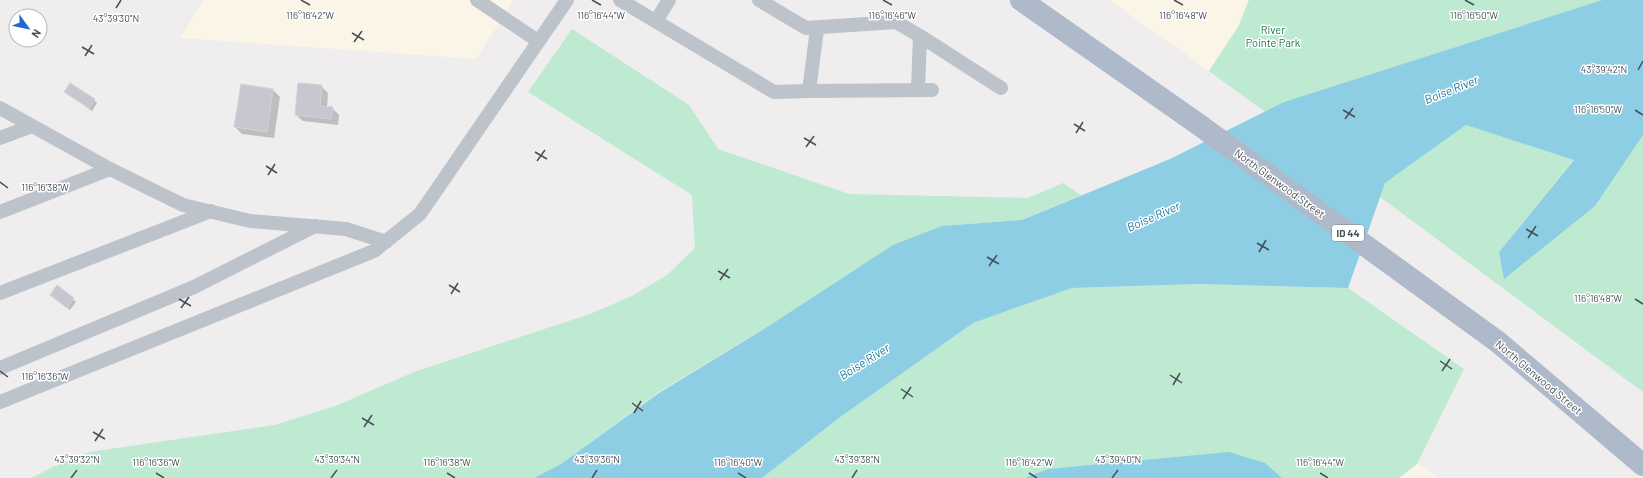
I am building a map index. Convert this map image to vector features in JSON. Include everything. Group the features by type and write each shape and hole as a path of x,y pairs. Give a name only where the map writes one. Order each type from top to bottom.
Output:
{"main road":[{"name":"North Glenwood Street","path":"1021,0 1198,124 1498,342 1643,465"}],"lane":[{"path":"0,402 374,251 420,214 567,0"},
{"path":"620,0 774,92 925,90 920,36"},
{"path":"656,21 669,0"},
{"path":"759,0 806,28 896,22 1001,88"},
{"path":"480,1 538,41"},
{"path":"810,91 817,28"},
{"path":"0,108 110,169 183,205 250,221 346,228 386,242"},
{"path":"0,138 32,126"},
{"path":"0,212 110,169"},
{"path":"0,293 211,211"},
{"path":"0,368 194,288 315,226"}],"shaded area":[{"path":"204,0 514,0 476,59 180,38"},
{"path":"1109,0 1249,0 1238,27 1209,71"},
{"path":"1417,464 1440,478 1399,478"}],"green space":[{"name":"River Pointe Park","path":"1249,0 1602,0 1284,102 1265,112 1209,71 1238,27"},
{"path":"572,29 689,105 718,149 849,194 1028,198 1063,183 1081,195 1022,220 942,226 772,324 659,392 561,464 534,478 31,478 89,452 275,425 338,405 414,372 590,314 632,296 667,275 695,248 692,195 528,92"},
{"path":"1466,125 1574,159 1499,252 1595,206 1643,135 1643,392 1380,197 1385,183"},
{"path":"1199,284 1348,288 1464,369 1417,464 1399,478 762,478 839,418 973,323 1072,288"}],"water":[{"name":"Boise River","path":"1602,0 1643,0 1643,135 1595,206 1504,279 1499,252 1574,160 1466,125 1385,183 1348,288 1199,284 1072,288 973,323 839,418 762,478 534,478 561,464 659,393 772,324 893,245 942,226 1022,220 1170,159 1284,102"},
{"path":"1229,452 1265,463 1282,478 1025,478 1048,469"}],"building":[{"path":"70,83 95,99 89,108 64,92"},
{"path":"298,83 322,85 320,106 333,107 331,119 295,115"},
{"path":"241,84 273,89 267,132 234,127"},
{"path":"57,285 74,298 67,308 50,295"}]}
